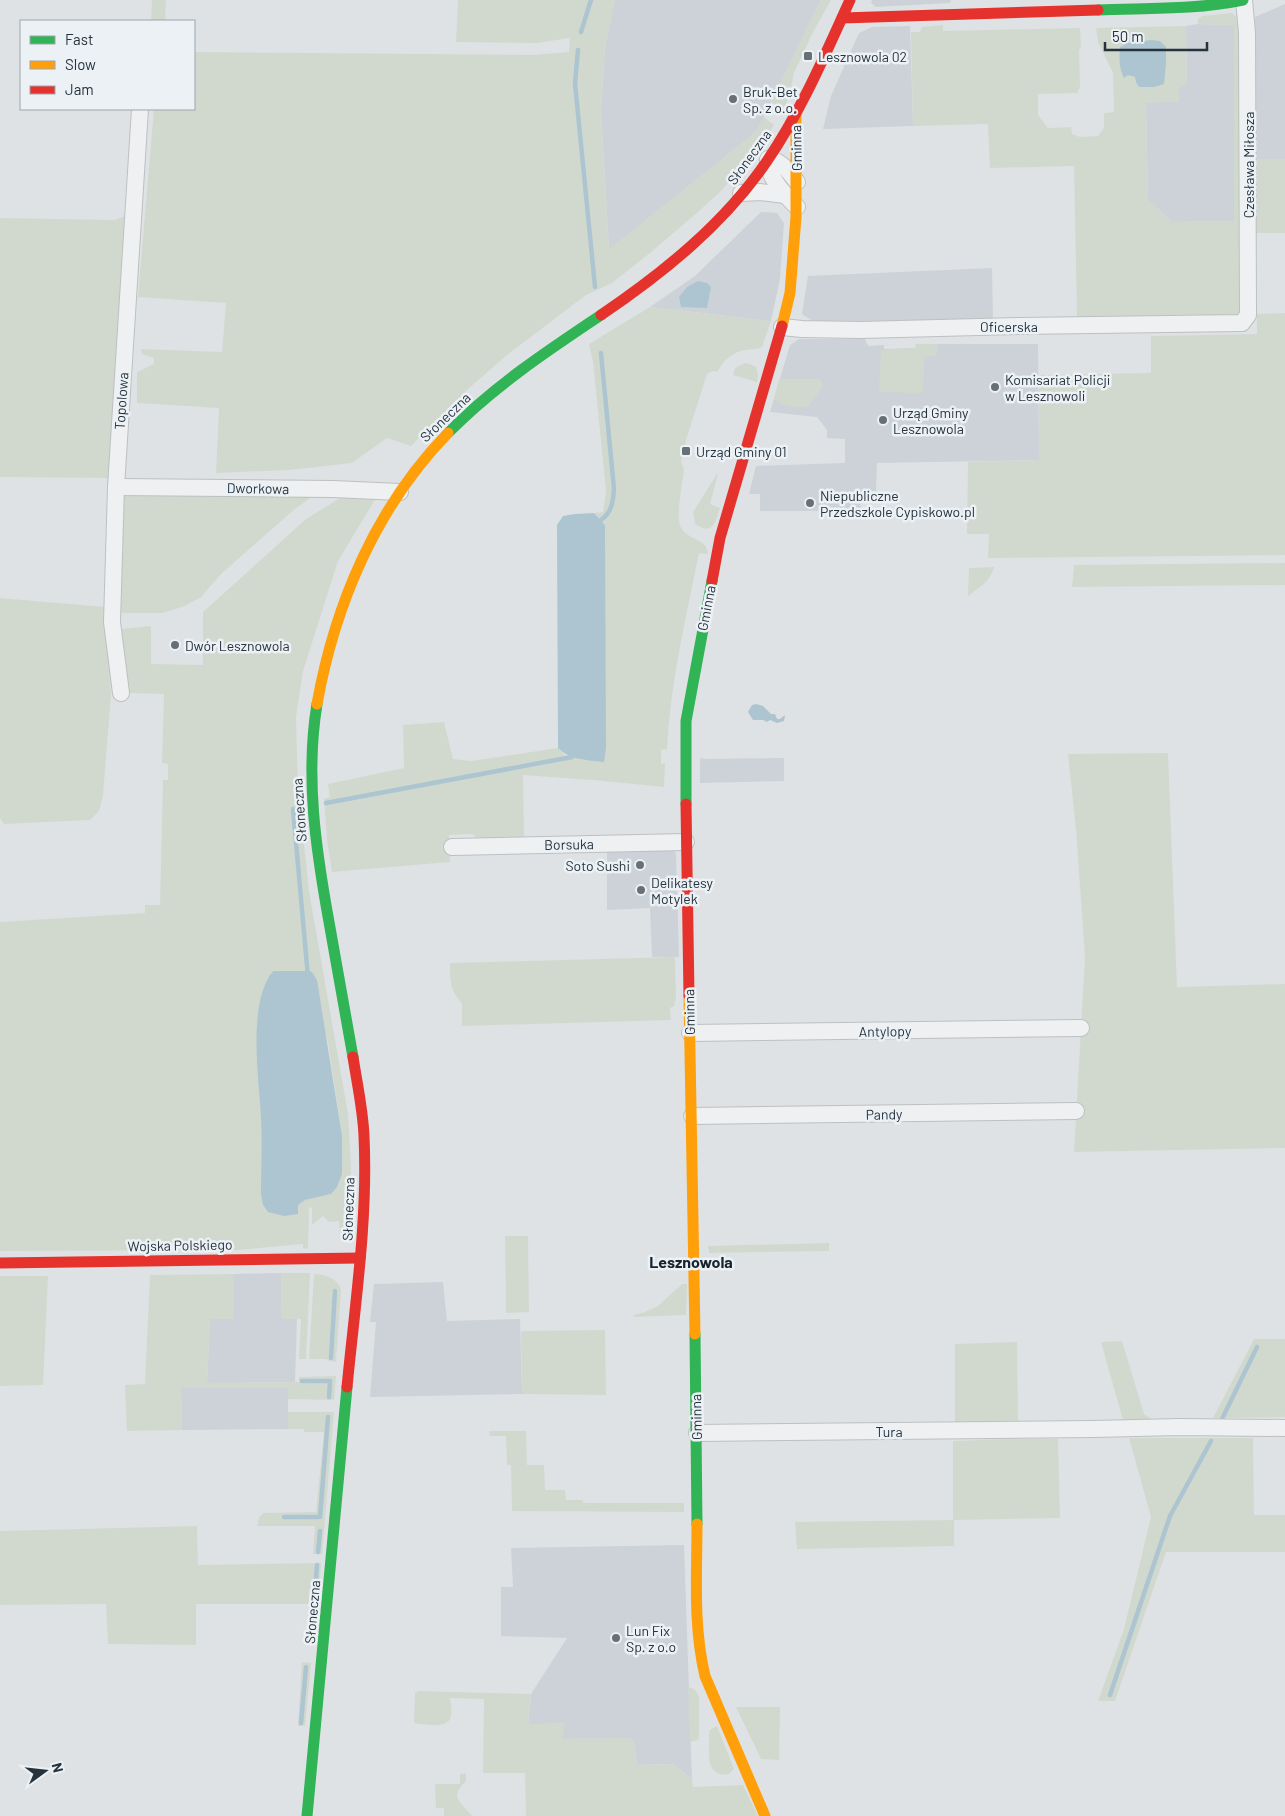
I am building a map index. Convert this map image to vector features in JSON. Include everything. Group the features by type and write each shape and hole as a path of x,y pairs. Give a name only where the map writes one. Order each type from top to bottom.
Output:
{"street":[{"name":"Słoneczna","path":"308,1816 363,1221 364,1137 354,1062 317,851 311,780 315,713 320,681 335,624 345,595 381,523 400,492 429,453 473,409 516,374 605,312 678,257 741,194 768,159 796,115 823,62 850,0"},
{"path":"842,18 1198,7 1244,0"},
{"name":"Czesława Miłosza","path":"1237,325 1242,323 1248,315 1247,33 1244,0"},
{"name":"Topolowa","path":"121,693 112,622 116,486 140,110"},
{"name":"Gminna","path":"766,1816 710,1688 701,1659 697,1632 697,1434 686,842 686,721 721,532 782,327 790,293 793,200 797,182 796,115"},
{"name":"Gminna","path":"793,200 769,170 768,159 777,161 797,182"},
{"path":"741,194 760,192 793,200"},
{"name":"Oficerska","path":"782,327 860,330 1020,326 1237,325"},
{"name":"Dworkowa","path":"116,486 333,489 400,492"},
{"name":"Borsuka","path":"452,847 686,842"},
{"name":"Antylopy","path":"690,1033 1081,1028"},
{"name":"Pandy","path":"692,1116 1076,1111"},
{"name":"Wojska Polskiego","path":"0,1263 360,1258"},
{"name":"Tura","path":"697,1434 1081,1430 1180,1427 1285,1428"}],"shaded area":[{"path":"152,0 166,0 165,20 151,20"},
{"path":"458,0 615,0 605,48 601,111 609,249 757,131 764,117 774,125 758,150 721,191 698,212 612,283 586,295 507,355 467,390 411,446 387,438 352,463 289,470 216,473 219,408 137,403 137,372 154,364 154,358 142,354 141,349 222,352 226,303 138,297 154,110 195,110 195,52 532,55 569,52 570,38 537,43 456,42"},
{"path":"615,0 821,0 757,131 609,250 601,111 605,48"},
{"path":"821,0 831,0 813,32 794,73 785,108 770,102"},
{"path":"872,0 951,0 950,3 876,7 871,3"},
{"path":"1285,4 1285,221 1256,213 1255,17"},
{"path":"1232,13 1238,18 1242,28 1242,301 1237,316 1056,321 1056,317 1077,316 1074,166 990,168 988,124 913,126 911,32 920,32 922,27 943,25 943,31 1080,28 1080,88 1078,93 1038,94 1038,115 1048,128 1071,127 1072,134 1080,137 1098,136 1104,128 1104,113 1114,112 1113,73 1098,42 1096,28 1186,26 1187,83 1179,88 1179,102 1146,103 1148,200 1172,222 1234,221 1234,25 1198,24 1198,19 1202,16"},
{"path":"1198,24 1234,25 1234,221 1172,222 1148,200 1146,102 1179,102 1179,88 1187,83 1186,26"},
{"path":"910,26 913,126 823,129 831,96 859,33 872,27"},
{"path":"1256,159 1285,159 1285,233 1256,233"},
{"path":"761,212 777,213 784,223 780,279 771,321 650,307 695,276"},
{"path":"127,215 109,478 0,477 0,218 115,220"},
{"path":"992,268 993,321 817,324 802,314 808,276"},
{"path":"650,307 771,321 762,347 737,353 726,360 717,372 713,371 707,374 686,440 681,462 684,469 679,523 684,532 705,545 708,554 699,553 679,651 671,700 667,749 661,750 661,764 665,763 664,787 523,775 524,840 479,841 473,834 449,835 450,862 332,872 324,799 330,797 328,784 404,768 403,725 444,722 453,759 471,761 558,748 565,755 572,757 605,525 594,513 603,512 606,491 593,362 589,344"},
{"path":"1285,313 1285,555 988,558 989,534 967,534 968,462 1039,460 1039,375 1151,373 1151,336 1257,334 1257,314"},
{"path":"799,339 865,339 869,346 884,345 884,349 915,348 916,344 1038,344 1039,460 877,463 876,491 870,491 870,499 860,499 861,511 760,511 760,494 749,494 756,466 845,463 845,439 827,438 827,430 817,417 770,412 790,345"},
{"path":"916,344 938,344 936,356 924,357 923,393 881,392 879,389 881,350 915,348"},
{"path":"745,363 756,367 758,374 757,382 733,375 735,368"},
{"path":"818,379 821,380 823,386 809,406 790,407 774,399 779,380"},
{"path":"717,474 710,504 720,508 715,523 706,529 695,524 693,512"},
{"path":"121,493 317,493 295,509 222,573 201,597 185,606 163,613 119,613"},
{"path":"345,495 376,498 338,561 303,671 296,717 298,788 309,891 348,1114 351,1167 350,1203 347,1221 340,1233 339,1221 329,1222 323,1216 312,1225 312,1208 309,1207 308,1249 303,1248 303,1244 238,1250 0,1251 0,922 145,913 145,905 160,905 163,780 168,780 168,764 162,763 164,694 129,693 121,649 120,629 151,626 151,664 203,665 203,612 306,519","holes":["272,971 308,971 328,1043 342,1136 342,1174 331,1194 305,1200 298,1205 261,1194 261,1118 257,1027 260,1006"]},
{"path":"1285,563 1285,585 1072,587 1074,565"},
{"path":"994,567 987,580 968,596 969,568"},
{"path":"0,598 105,607 111,695 103,795 99,811 90,820 4,824 0,818"},
{"path":"1168,753 1177,987 1285,984 1285,1148 1074,1152 1085,957 1076,829 1068,754"},
{"path":"700,758 784,758 784,781 700,783"},
{"path":"671,847 676,854 679,957 652,957 650,908 607,910 607,850"},
{"path":"675,957 676,998 674,1006 670,1008 671,1020 462,1026 462,1003 453,990 451,980 450,963"},
{"path":"505,1236 528,1236 529,1312 506,1313"},
{"path":"829,1243 829,1251 709,1253 708,1246"},
{"path":"281,1273 282,1319 297,1318 295,1382 207,1383 210,1318 234,1319 234,1274"},
{"path":"281,1273 310,1273 306,1359 299,1359 301,1319 282,1319"},
{"path":"234,1274 234,1319 210,1319 207,1383 299,1382 299,1377 336,1376 334,1400 288,1399 288,1388 181,1388 182,1430 127,1431 125,1385 145,1384 150,1275"},
{"path":"314,1274 330,1277 341,1289 336,1362 326,1359 309,1359"},
{"path":"0,1276 48,1276 43,1385 0,1386"},
{"path":"443,1282 447,1321 520,1319 522,1394 370,1397 376,1322 370,1322 374,1284"},
{"path":"682,1284 687,1284 686,1315 633,1317 658,1306"},
{"path":"605,1330 606,1395 522,1394 521,1331"},
{"path":"1254,1339 1285,1339 1285,1417 1213,1418"},
{"path":"1122,1341 1144,1414 1151,1419 1123,1420 1101,1342"},
{"path":"1017,1342 1018,1421 955,1423 955,1344"},
{"path":"181,1388 288,1388 288,1429 182,1430"},
{"path":"288,1412 334,1412 322,1554 313,1554 315,1526 257,1526 259,1518 263,1513 316,1512 324,1432 304,1432 304,1429 288,1429"},
{"path":"489,1431 526,1431 527,1465 544,1465 545,1490 565,1490 566,1500 583,1500 583,1503 684,1503 684,1512 512,1511 511,1465 507,1465 506,1436 490,1436"},
{"path":"1129,1438 1253,1438 1254,1515 1285,1515 1285,1552 1166,1552 1115,1701 1098,1701 1124,1629 1151,1517"},
{"path":"1058,1439 1060,1518 954,1520 954,1546 797,1549 795,1522 953,1520 953,1441"},
{"path":"197,1526 198,1565 321,1563 320,1582 312,1582 312,1589 319,1589 315,1630 308,1630 310,1604 196,1604 196,1645 108,1644 106,1604 0,1605 0,1531"},
{"path":"684,1545 692,1779 673,1764 637,1765 634,1743 630,1738 563,1739 563,1723 528,1725 531,1694 567,1638 501,1636 501,1587 513,1587 511,1548"},
{"path":"302,1662 311,1663 305,1726 298,1726"},
{"path":"688,1687 695,1690 699,1697 699,1737 698,1740 690,1742"},
{"path":"418,1691 531,1694 528,1724 564,1723 563,1739 630,1738 634,1743 637,1765 673,1764 692,1779 693,1787 743,1785 758,1816 526,1816 525,1773 483,1773 484,1699 450,1698 452,1709 450,1719 447,1722 439,1725 414,1723 415,1693"},
{"path":"736,1707 780,1707 779,1760 761,1759"},
{"path":"717,1726 734,1769 729,1774 715,1772 710,1762 709,1735 710,1730"},
{"path":"466,1773 466,1781 457,1796 460,1803 472,1816 444,1816 444,1808 436,1808 435,1784 460,1784 460,1774"}],"water":[{"path":"1151,40 1160,41 1166,47 1164,84 1154,87 1139,87 1135,77 1128,75 1124,78 1120,63 1120,47 1128,43"},
{"path":"698,281 707,283 711,287 707,308 681,307 679,297 687,287"},
{"path":"594,513 605,525 606,748 604,762 573,757 558,748 557,525 563,516"},
{"path":"752,705 763,706 771,714 775,714 777,719 785,715 784,721 777,723 770,720 767,722 753,720 748,712"},
{"path":"273,971 308,971 312,972 317,980 342,1136 342,1174 337,1187 331,1194 305,1200 298,1205 298,1214 284,1216 268,1212 263,1205 261,1194 261,1127 256,1042 257,1021 265,985"}],"waterway":[{"path":"581,32 591,0"},
{"path":"578,50 575,83 595,287"},
{"path":"601,353 614,489 608,514 601,520"},
{"path":"326,803 572,757"},
{"path":"293,809 308,977"},
{"path":"331,1358 335,1291"},
{"path":"1222,1419 1257,1347"},
{"path":"302,1381 330,1381 329,1397"},
{"path":"284,1517 320,1517 328,1417"},
{"path":"1110,1695 1170,1516 1211,1441"},
{"path":"318,1552 320,1531"},
{"path":"316,1578 317,1565"},
{"path":"312,1628 315,1593"},
{"path":"301,1723 306,1667"}],"traffic: fast":[{"path":"1098,10 1207,6 1243,0"},
{"path":"448,433 502,385 601,315"},
{"path":"686,804 686,721 712,581"},
{"path":"317,704 312,759 316,841 353,1057"},
{"path":"695,1334 697,1524"},
{"path":"307,1816 347,1387"}],"traffic: slow":[{"path":"782,326 790,293 796,217 796,116"},
{"path":"317,704 335,630 347,594 362,559 400,492 422,462 448,433"},
{"path":"689,996 695,1334"},
{"path":"697,1524 697,1619 705,1676 765,1816"}],"traffic: jam":[{"path":"601,315 647,282 691,246 732,206 750,184 767,161 802,103 850,0"},
{"path":"842,18 1098,10"},
{"path":"712,581 720,538 782,326"},
{"path":"686,804 689,996"},
{"path":"347,1387 360,1262 365,1167 362,1116 353,1057"},
{"path":"0,1263 360,1258"}],"place":[{"name":"Lesznowola 02","path":"808,56"},
{"name":"Bruk-Bet Sp. z o.o.","path":"733,99"},
{"name":"Komisariat Policji w Lesznowoli","path":"995,387"},
{"name":"Urząd Gminy Lesznowola","path":"883,420"},
{"name":"Urząd Gminy 01","path":"686,451"},
{"name":"Niepubliczne Przedszkole Cypiskowo.pl","path":"810,503"},
{"name":"Dwór Lesznowola","path":"175,645"},
{"name":"Soto Sushi","path":"640,865"},
{"name":"Delikatesy Motylek","path":"641,890"},
{"name":"Lun Fix Sp. z o.o","path":"616,1638"}],"district":[{"name":"Lesznowola","path":"691,1261"}]}
